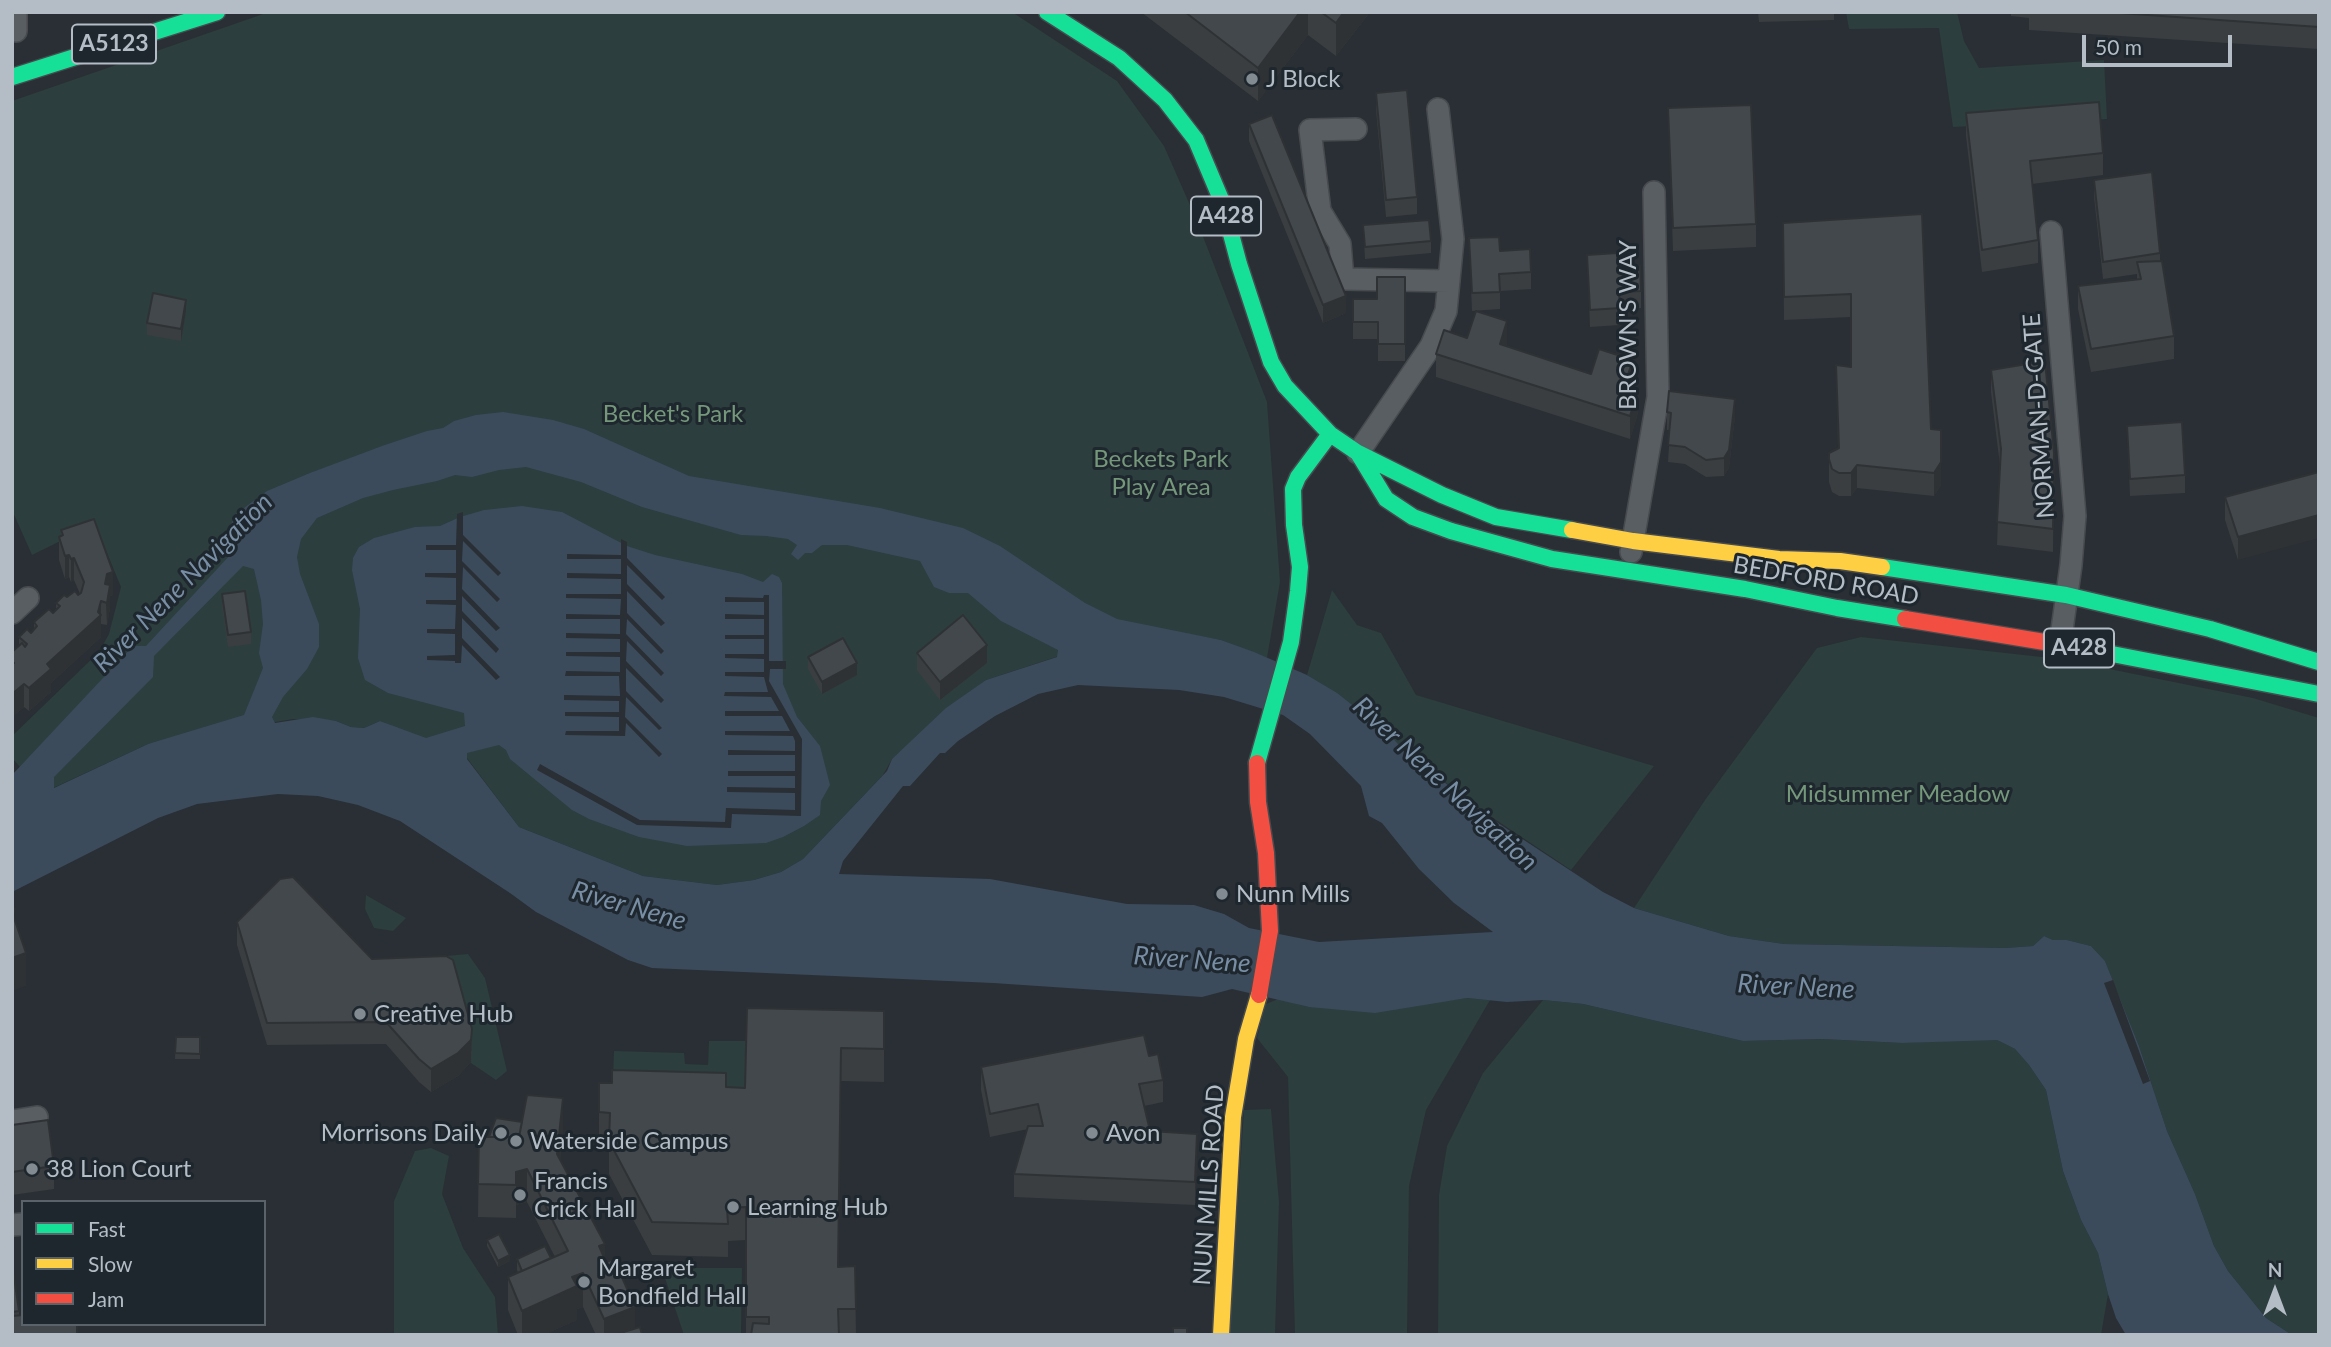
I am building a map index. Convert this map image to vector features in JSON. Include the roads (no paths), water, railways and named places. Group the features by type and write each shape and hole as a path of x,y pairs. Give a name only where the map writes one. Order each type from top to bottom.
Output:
{"main road":[{"name":"A5123","path":"12,77 217,12"},
{"name":"BEDFORD ROAD","path":"1047,12 1119,58 1165,100 1196,140 1223,204 1239,264 1271,362 1286,386 1329,434 1358,453 1442,495 1496,517 1633,541 1779,559 1840,561 2066,595 2210,629 2319,662"},
{"name":"NUN MILLS ROAD","path":"1221,1335 1233,1117 1245,1039 1259,995 1270,931 1266,853 1258,802 1257,760 1291,642 1300,567 1294,525 1293,489 1298,477 1329,434"},
{"name":"BEDFORD ROAD","path":"1358,453 1386,499 1413,517 1451,531 1552,559 1745,589 1837,608 2060,645 2319,694"}],"street":[{"path":"1358,453 1431,346 1446,311 1453,239 1438,109"},
{"path":"1356,129 1310,130 1320,211 1340,244 1343,279 1449,281"},
{"name":"BROWN'S WAY","path":"1627,571 1658,397 1654,192"},
{"name":"NORMAN-D-GATE","path":"2051,232 2076,516 2060,645"},
{"path":"12,613 28,598"},
{"path":"13,1114 37,1118"}],"water":[{"path":"503,412 553,420 584,429 689,476 880,508 963,528 1000,546 1085,603 1117,619 1221,640 1307,675 1337,693 1389,734 1405,752 1492,819 1603,892 1634,908 1729,936 1784,944 2005,948 2033,946 2044,936 2091,946 2105,961 2139,1046 2167,1131 2214,1246 2228,1271 2266,1318 2292,1335 2126,1335 2116,1318 2098,1253 2081,1220 2063,1171 2046,1090 2015,1049 1997,1040 1902,1043 1822,1039 1743,1041 1583,1004 1543,1000 1507,1002 1467,998 1375,1013 1309,1007 1232,989 1202,997 993,983 652,968 628,960 536,912 400,821 358,805 318,796 278,794 197,804 158,818 12,892 12,775 133,646 146,646 230,555 228,530 236,514 267,491 310,473 476,415","holes":["526,467 581,482 642,507 741,535 788,539 797,545 791,554 798,560 805,553 812,553 822,545 847,545 920,561 934,587 949,593 968,593 1001,621 1058,650 1057,657 986,680 946,708 892,759 887,771 803,859 781,872 754,880 717,885 643,876 519,827 467,759 467,753 499,745 506,750 510,759 572,810 639,837 687,846 766,843 804,826 820,815 821,801 830,785 820,746 797,717 783,684 782,583 779,577 772,574 763,582 742,574 655,555 627,546 562,512 522,506 484,510 440,526 415,527 374,538 359,547 353,558 352,570 360,609 358,658 365,680 388,693 464,713 465,726 426,738 380,721 364,728 313,717 275,723 272,717 283,697 307,669 319,647 319,624 300,574 297,557 301,539 317,518 363,498 393,490 455,475 472,477","243,566 254,569 261,600 263,624 259,653 263,668 244,715 148,744 54,788 54,777 153,677 154,656","1078,685 1179,690 1224,697 1283,715 1310,734 1361,786 1369,816 1382,823 1419,869 1454,903 1493,932 1319,942 1249,928 1224,914 1194,905 1127,904 990,879 839,874 843,861 903,786 910,786 940,753 945,753 995,716 1038,694"]}],"place":[{"name":"J Block","path":"1252,79"},
{"name":"Nunn Mills","path":"1222,894"},
{"name":"Creative Hub","path":"360,1014"},
{"name":"Morrisons Daily","path":"501,1133"},
{"name":"Avon","path":"1092,1133"},
{"name":"Waterside Campus","path":"516,1141"},
{"name":"38 Lion Court","path":"32,1169"},
{"name":"Francis Crick Hall","path":"520,1195"},
{"name":"Learning Hub","path":"733,1207"},
{"name":"Margaret Bondfield Hall","path":"584,1282"}],"park label":[{"name":"Becket's Park","path":"673,414"},
{"name":"Beckets Park Play Area","path":"1161,473"},
{"name":"Midsummer Meadow","path":"1898,794"}],"water label":[{"name":"River Nene Navigation","path":"183,583"},
{"name":"River Nene Navigation","path":"1445,784"},
{"name":"River Nene","path":"629,906"},
{"name":"River Nene","path":"1192,960"},
{"name":"River Nene","path":"1796,987"}]}
